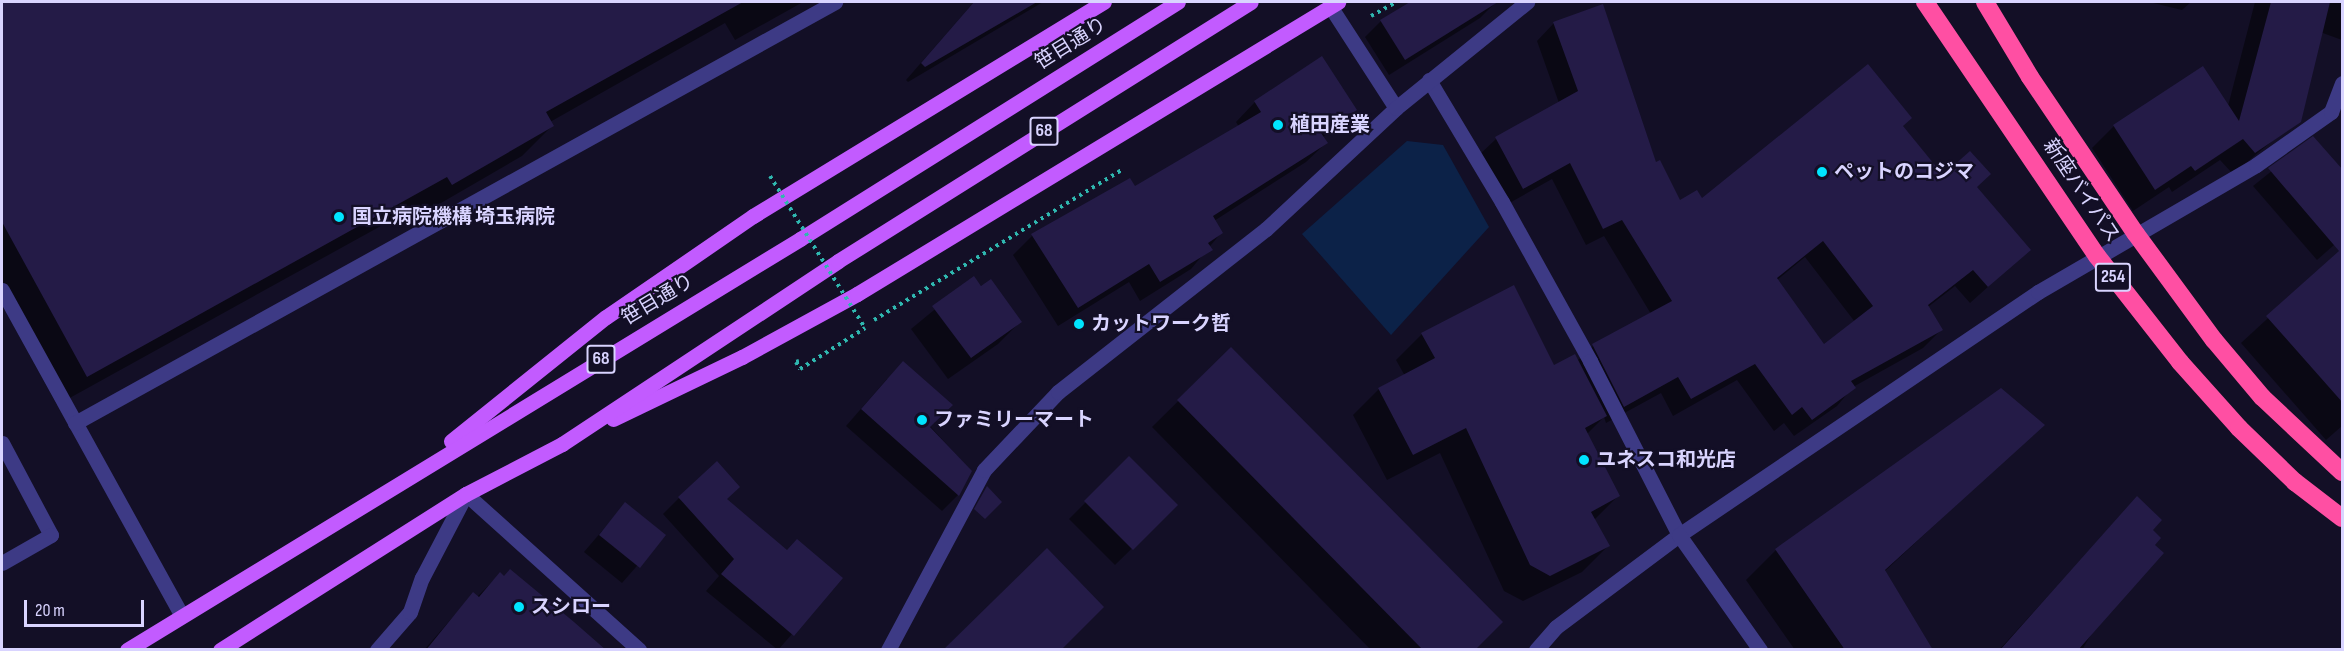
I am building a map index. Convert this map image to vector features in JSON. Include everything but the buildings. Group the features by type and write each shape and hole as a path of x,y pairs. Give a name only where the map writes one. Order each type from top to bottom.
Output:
{"highway":[{"name":"新座バイパス","path":"1925,2 2097,256 2180,362 2239,428 2295,482 2343,518"},
{"name":"新座バイパス","path":"1985,2 2030,77 2136,234 2214,340 2262,397 2319,454 2343,472"}],"main road":[{"path":"402,480 606,317 753,216 1104,2"},
{"name":"笹目通り","path":"127,650 800,238 1178,2"},
{"name":"68","path":"220,650 466,495 562,444 838,261 1251,2"},
{"path":"562,444 742,357 857,294 1334,4"}],"street":[{"path":"75,423 835,2"},
{"path":"888,650 984,470 1058,392 1266,229 1396,108 1527,2"},
{"path":"1334,4 1396,108"},
{"path":"1429,80 1502,202 1590,361 1679,535 1760,650"},
{"path":"1536,650 1556,627 1679,535 2097,256 2256,165 2309,129 2331,111 2343,83"},
{"path":"2,290 182,615"},
{"path":"2,442 51,534 2,563"},
{"path":"377,650 410,612 422,578 466,495 639,650"}],"path":[{"path":"770,176 866,327 800,369"}],"water":[{"path":"1407,141 1443,145 1489,227 1391,335 1302,234"}],"place":[{"name":"植田産業","path":"1278,125"},
{"name":"ペットのコジマ","path":"1822,172"},
{"name":"国立病院機構 埼玉病院","path":"339,217"},
{"name":"カットワーク哲","path":"1079,324"},
{"name":"ファミリーマート","path":"922,420"},
{"name":"ユネスコ和光店","path":"1584,460"},
{"name":"スシロー","path":"519,607"}]}
